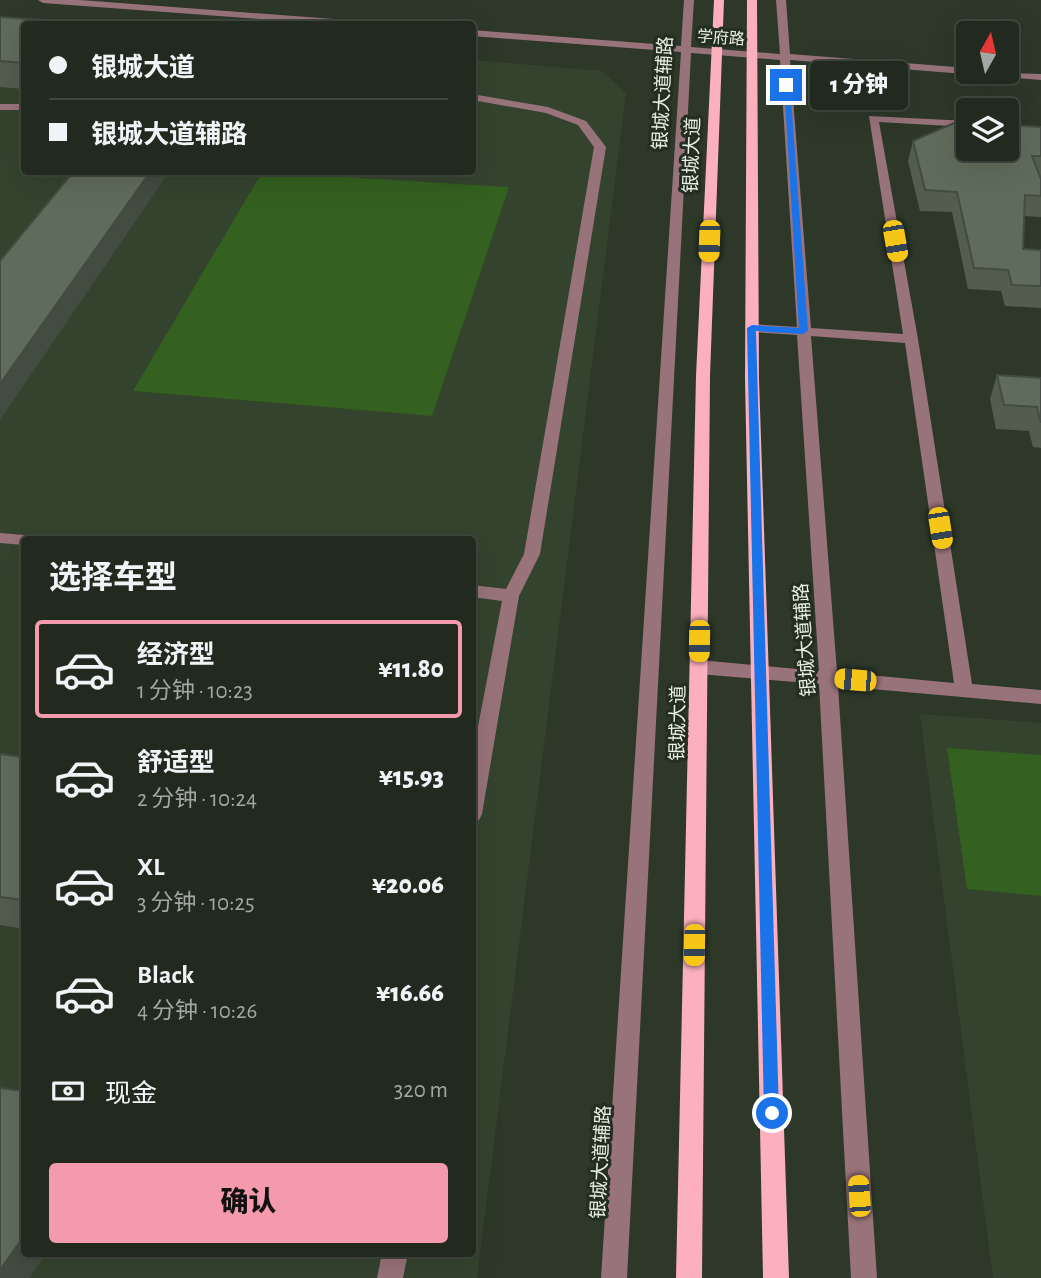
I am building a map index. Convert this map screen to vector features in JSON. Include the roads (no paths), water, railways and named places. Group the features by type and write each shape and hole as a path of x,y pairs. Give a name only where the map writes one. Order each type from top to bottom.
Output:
{"main road":[{"name":"银城大道","path":"689,1278 703,376 719,0"},
{"path":"751,0 752,328 776,1278"}],"street":[{"path":"43,0 320,21"},
{"name":"银城大道辅路","path":"614,1278 689,0"},
{"name":"银城大道辅路","path":"781,0 828,678 864,1278"},
{"name":"学府路","path":"476,33 956,70"},
{"path":"1019,75 1041,77"},
{"path":"476,98 548,110 582,123 600,147 532,554 511,596 476,792"},
{"path":"0,107 21,107"},
{"path":"956,123 873,118 911,339 964,690"},
{"path":"752,328 911,339"},
{"path":"0,538 21,540"},
{"path":"476,592 511,596"},
{"path":"699,667 1041,697"},
{"path":"390,1278 394,1257"}]}
